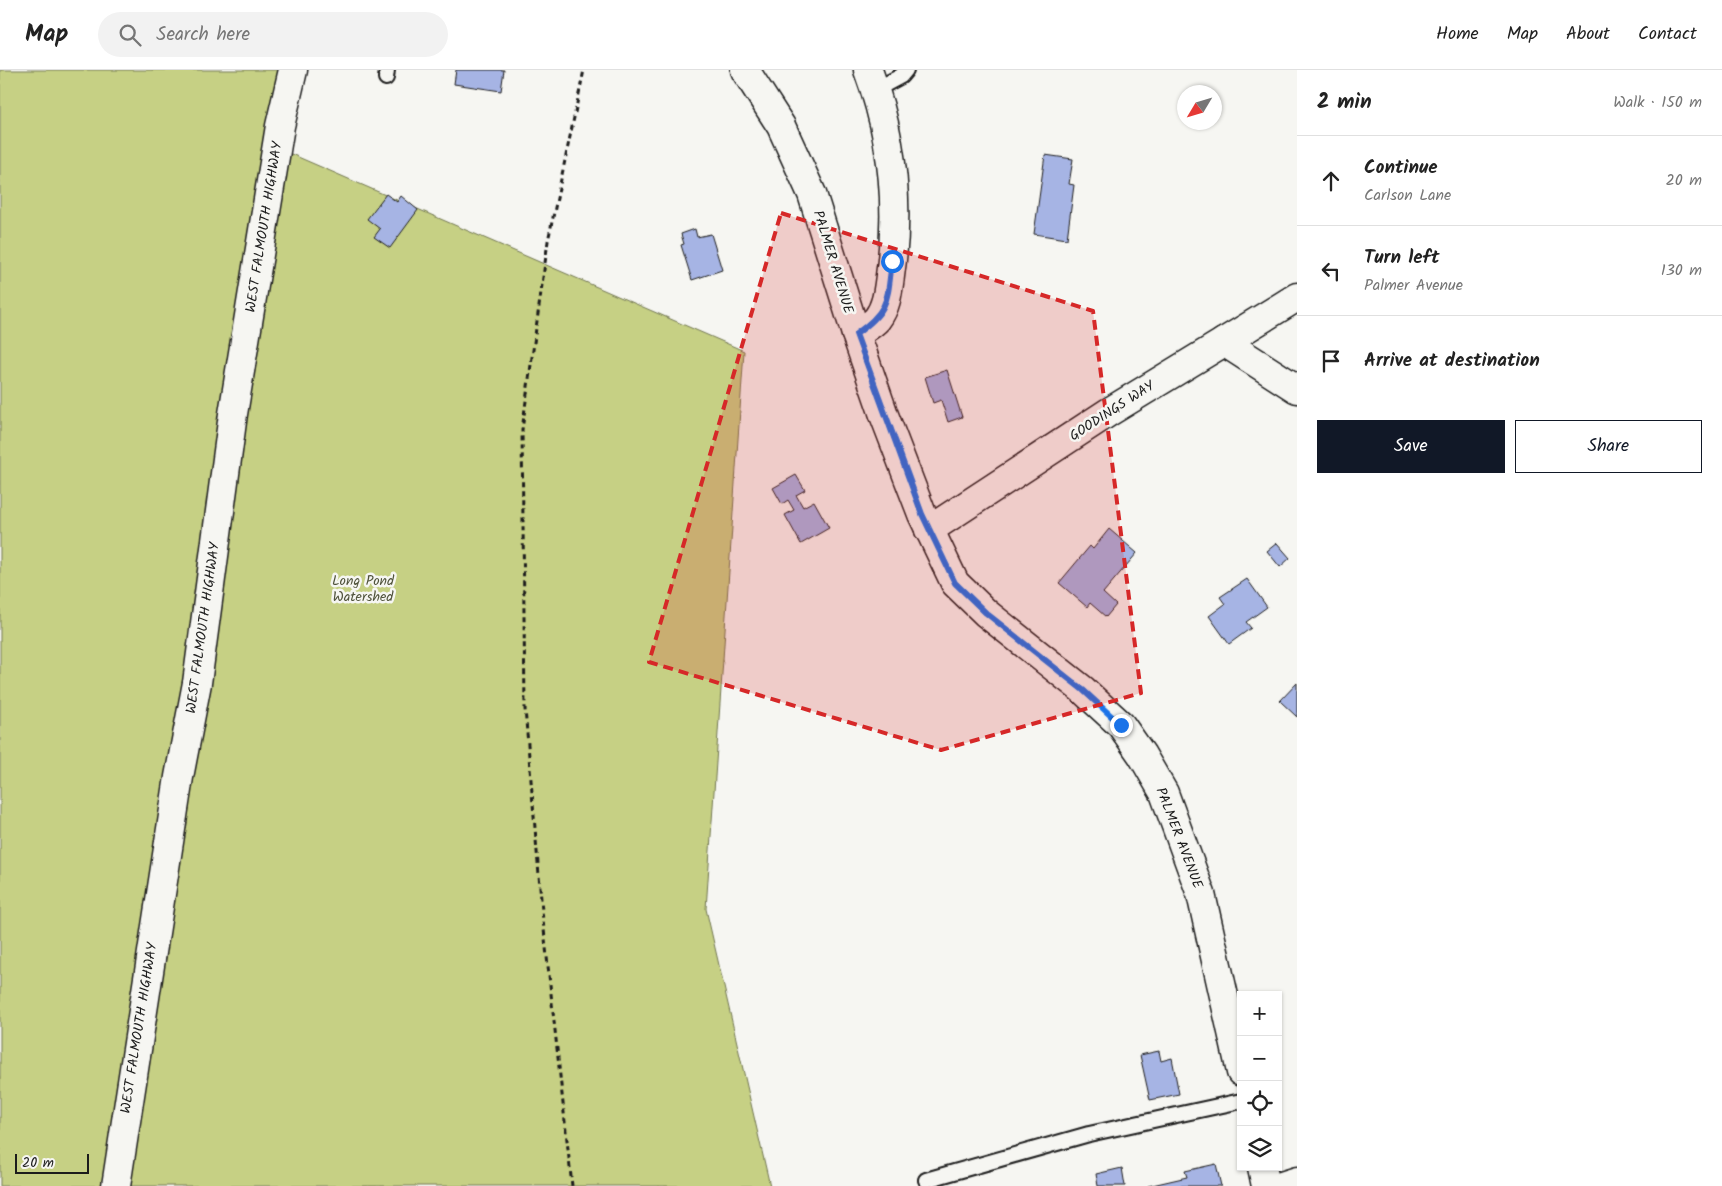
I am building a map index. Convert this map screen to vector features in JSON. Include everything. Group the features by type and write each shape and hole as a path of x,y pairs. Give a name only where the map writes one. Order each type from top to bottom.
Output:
{"main road":[{"name":"WEST FALMOUTH HIGHWAY","path":"116,1186 179,777 197,683 234,405 280,126 293,70"},
{"name":"PALMER AVENUE","path":"745,70 781,126 812,194 856,334 929,530 955,583 986,613 1083,690 1121,725 1142,755 1164,793 1201,894 1237,1054"},
{"path":"856,334 877,319 887,300 895,214 890,149 871,80"},
{"name":"GOODINGS WAY","path":"929,530 1109,412 1297,298"},
{"path":"1224,342 1297,389"},
{"path":"1263,1171 1266,1186"},
{"path":"1281,1186 1297,1181"}],"lane":[{"path":"871,80 901,76 906,70"},
{"path":"926,1180 1089,1134 1237,1102"}],"path":[{"path":"572,1186 542,911 525,709 522,430 548,241 584,70"}],"highlighted area":[{"path":"781,213 1093,311 1141,693 941,750 649,662"}],"green space":[{"name":"Long Pond Watershed","path":"0,70 291,70 275,147 744,351 706,909 770,1186 0,1186"}],"building":[{"path":"456,70 504,70 501,91 454,84"},
{"path":"1045,155 1073,159 1069,184 1074,185 1067,239 1034,234"},
{"path":"386,194 397,202 401,196 418,210 390,248 374,237 380,229 367,219"},
{"path":"695,229 697,237 711,234 722,270 692,280 681,245 684,244 681,234"},
{"path":"947,370 962,417 948,422 941,400 933,403 925,377"},
{"path":"796,475 805,490 796,495 803,507 814,501 829,528 801,544 785,515 794,510 788,500 782,504 773,488"},
{"path":"1109,529 1137,553 1103,593 1116,605 1106,617 1090,603 1087,607 1059,583 1090,546 1093,549"},
{"path":"1277,543 1290,558 1280,567 1267,551"},
{"path":"1247,579 1267,607 1246,622 1251,628 1229,644 1209,616 1225,604 1220,597"},
{"path":"1297,683 1297,717 1280,701"},
{"path":"1159,1051 1161,1061 1172,1058 1179,1094 1150,1100 1140,1055"},
{"path":"1216,1164 1221,1186 1148,1186 1187,1177 1185,1171"},
{"path":"1122,1168 1125,1186 1098,1186 1096,1174"}],"route":[{"path":"892,261 887,300 877,319 856,334 884,415 922,514 955,583 986,613 1083,690 1121,725"}]}
